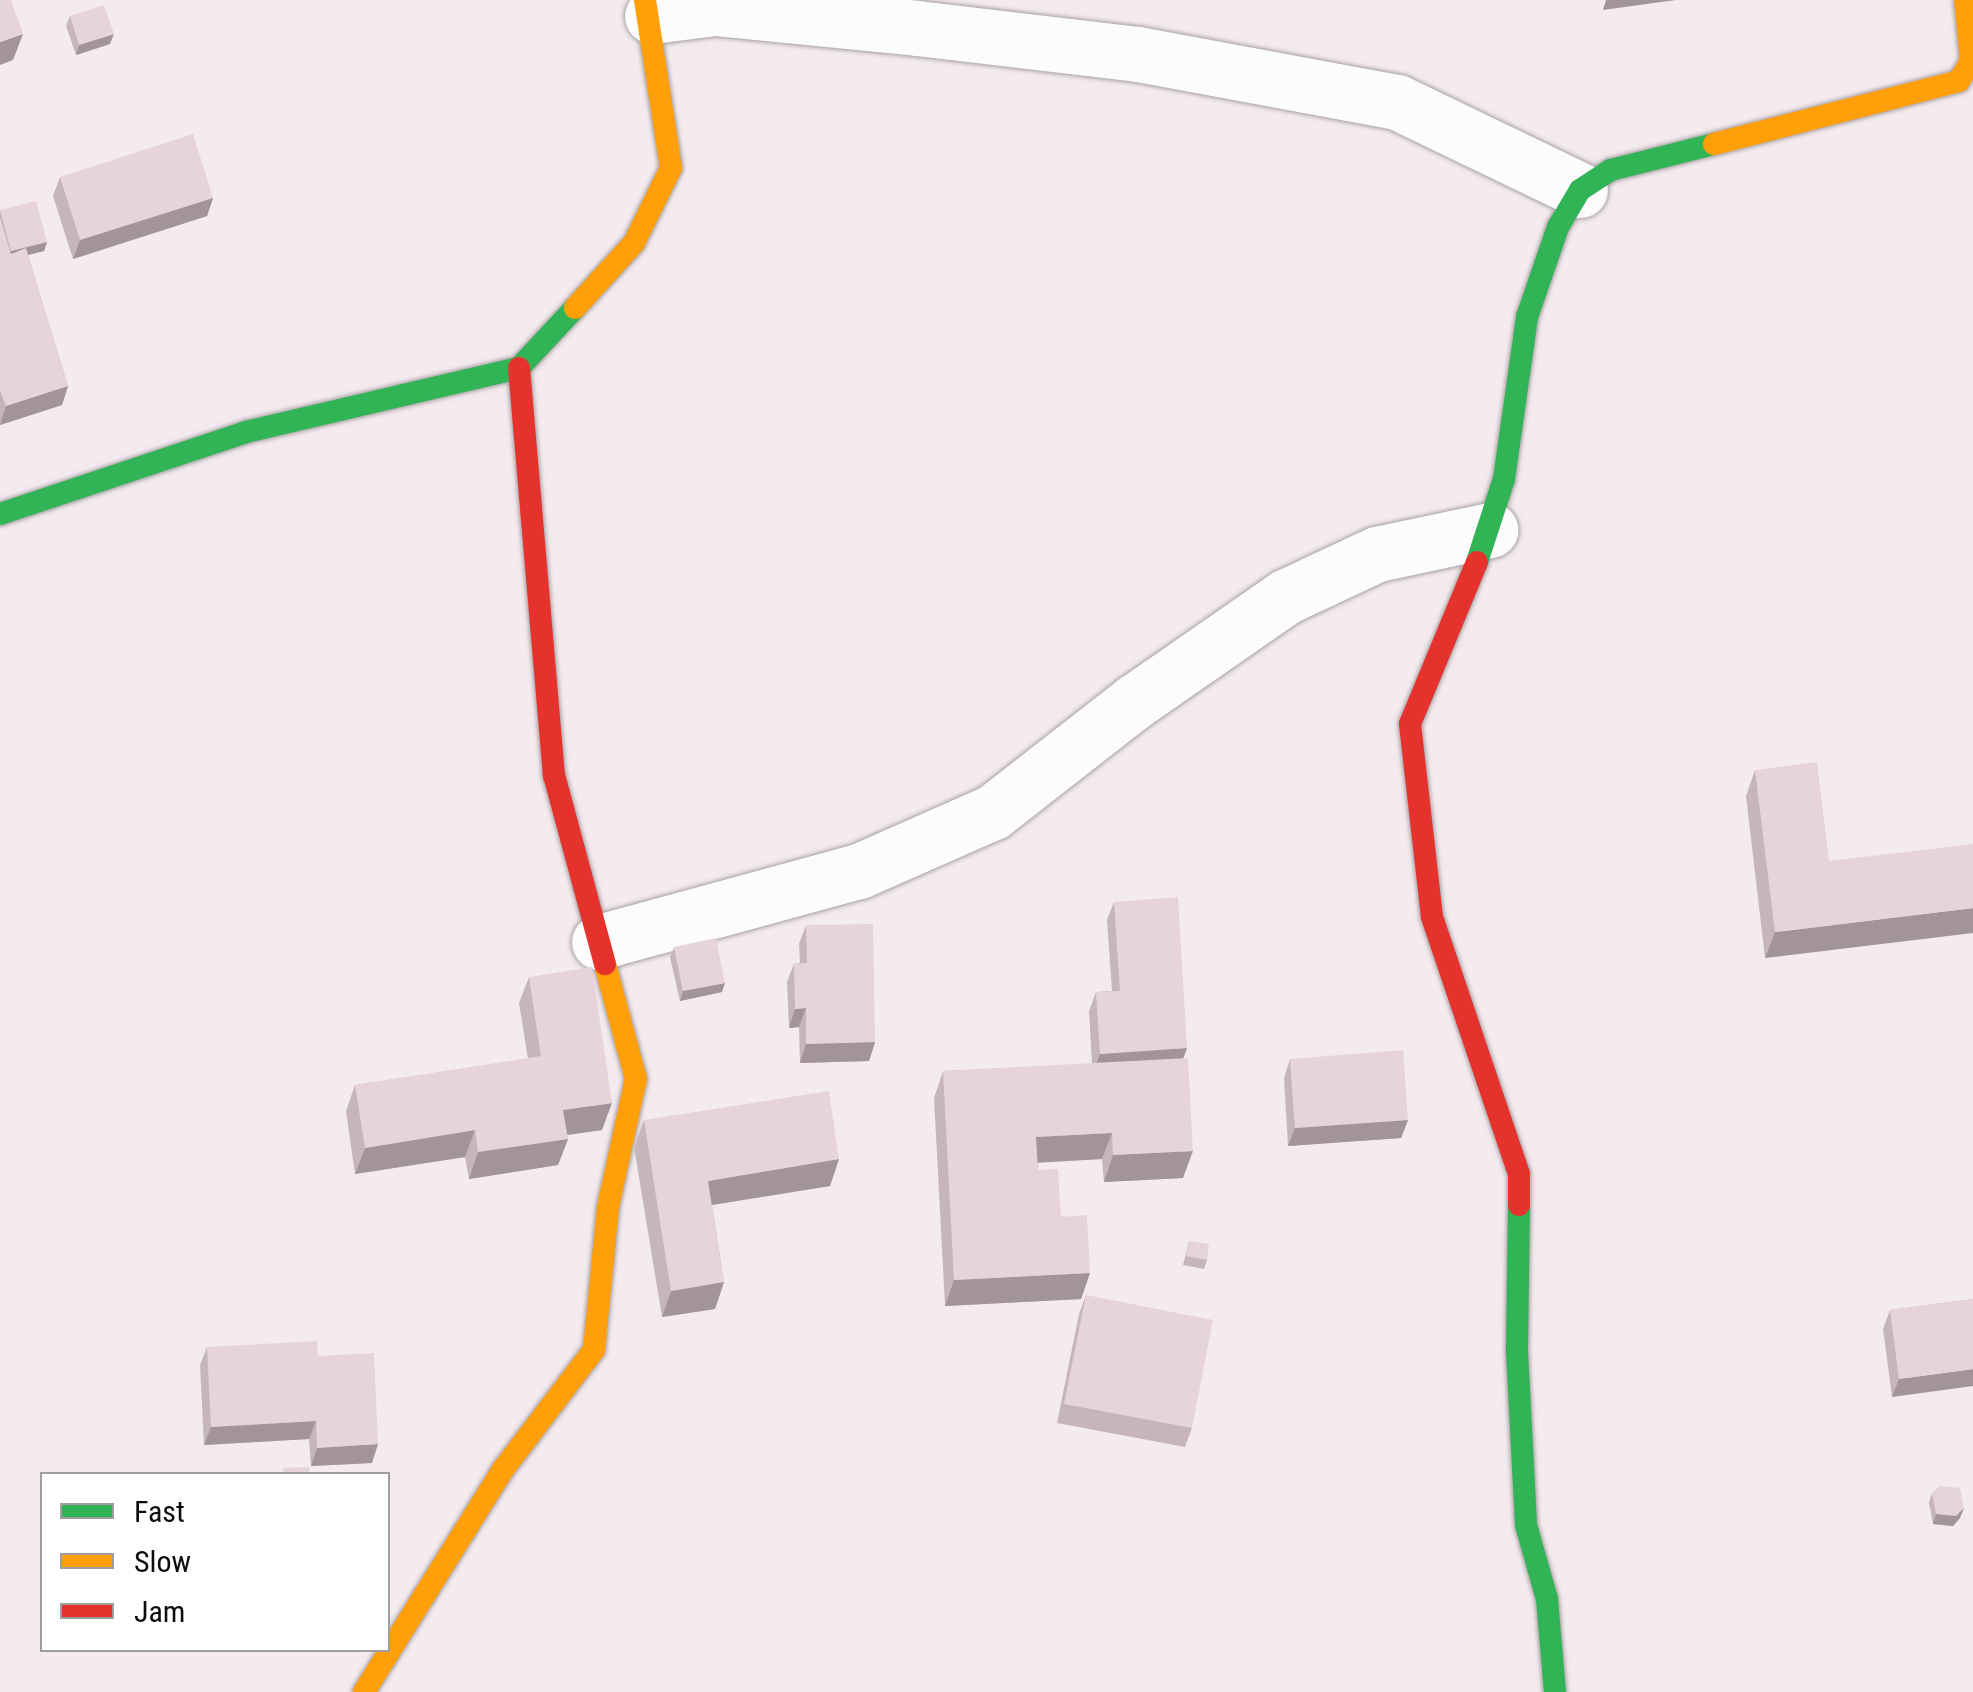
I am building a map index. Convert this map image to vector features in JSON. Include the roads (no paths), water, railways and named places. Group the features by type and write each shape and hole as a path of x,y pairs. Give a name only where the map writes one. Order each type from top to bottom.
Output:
{"street":[{"path":"1556,1692 1547,1599 1526,1525 1516,1352 1519,1174 1432,917 1410,724 1490,530 1504,478 1526,317 1558,226 1580,190 1611,170 1966,87 1971,61 1965,0"},
{"path":"0,514 246,432 519,368 634,243 671,168 649,8 714,8 1138,54 1378,98 1580,190"},
{"path":"390,1651 502,1472 594,1350 608,1207 636,1079 554,775 519,368"},
{"path":"599,942 859,871 993,812 1134,702 1285,598 1377,554 1490,530"},
{"path":"364,1692 389,1652"}]}
